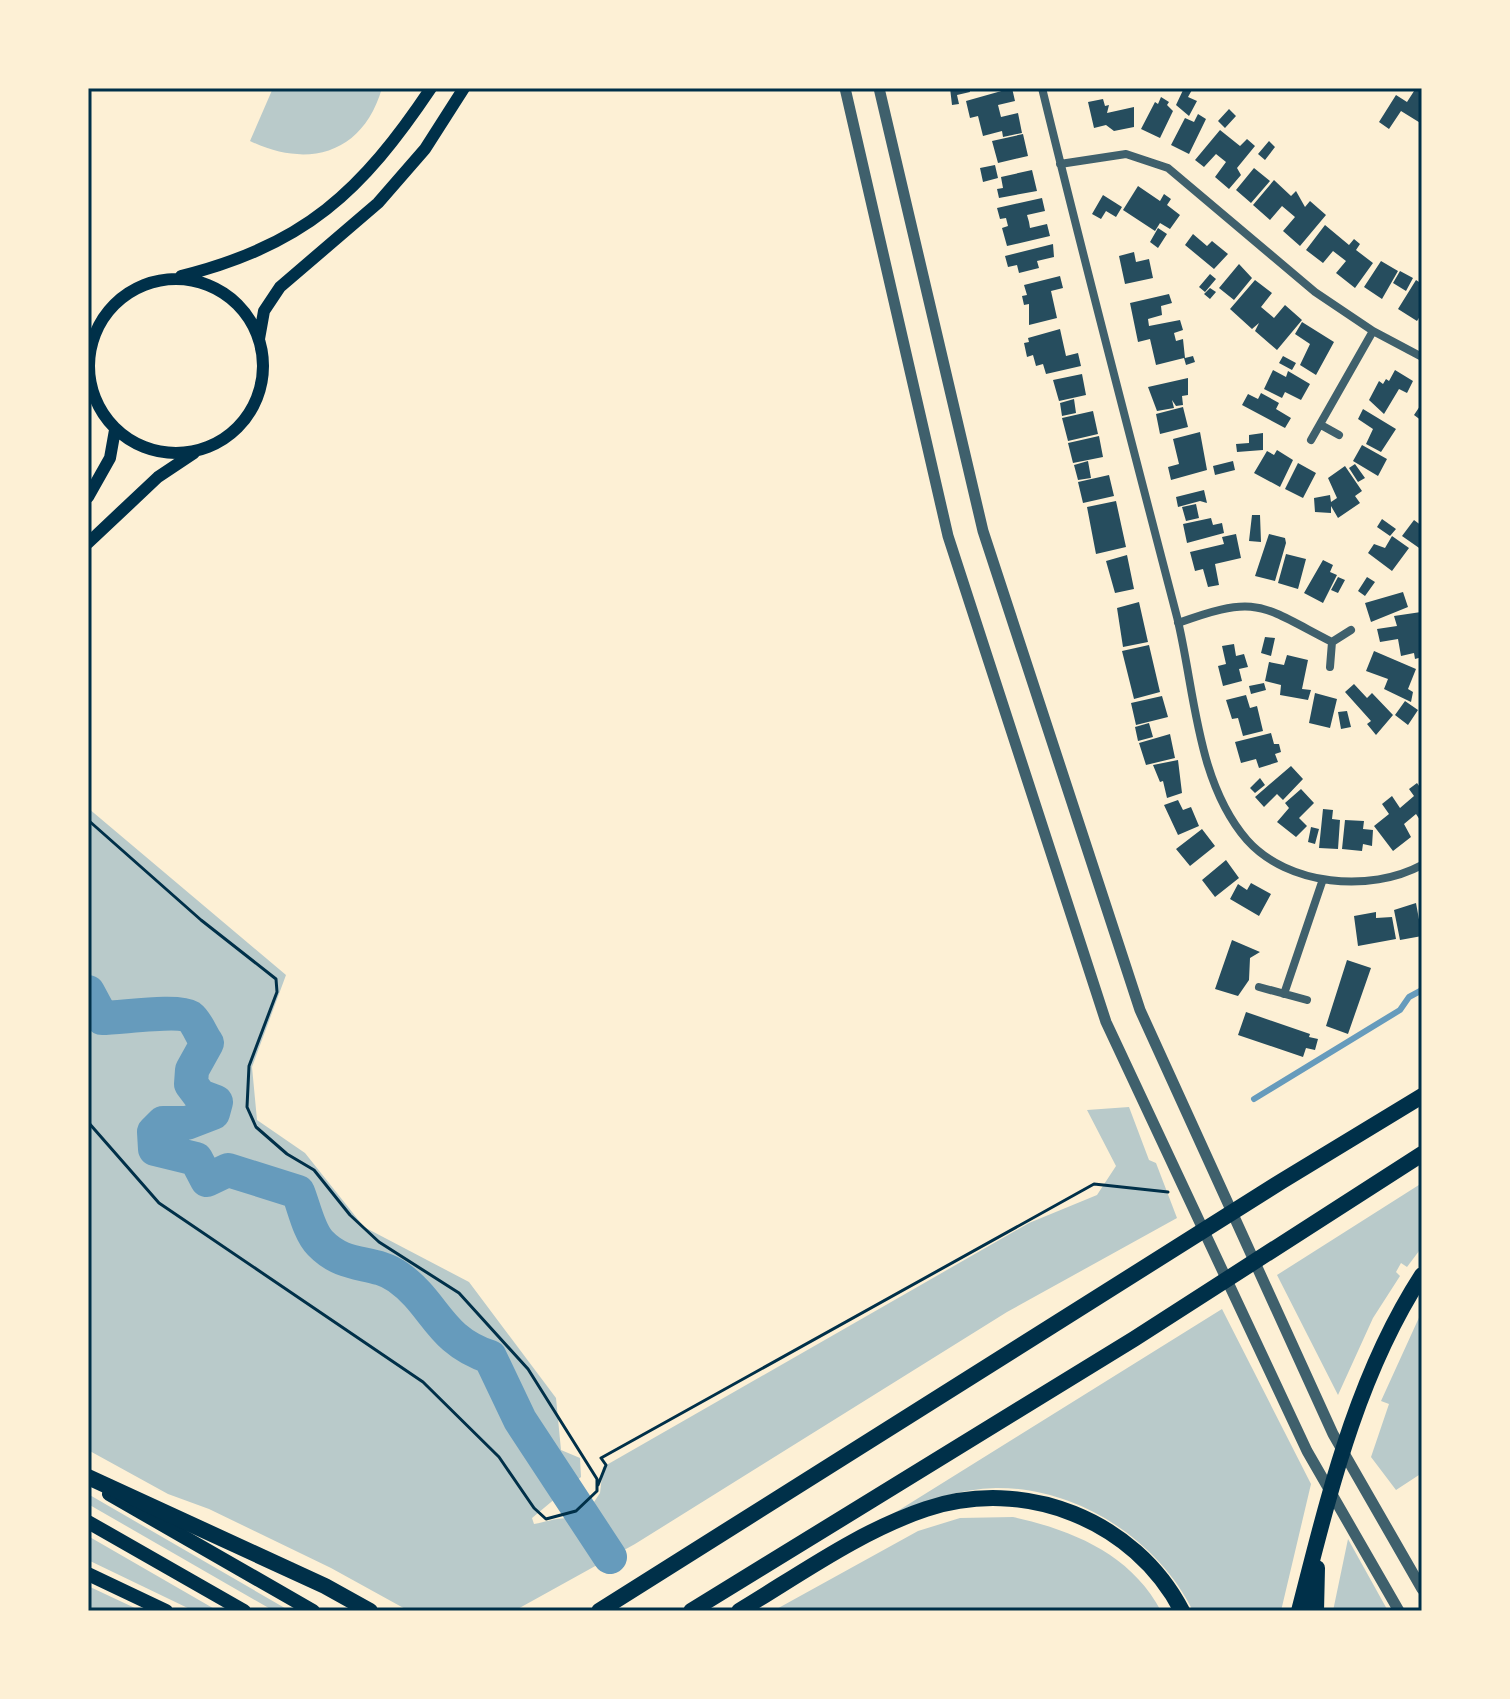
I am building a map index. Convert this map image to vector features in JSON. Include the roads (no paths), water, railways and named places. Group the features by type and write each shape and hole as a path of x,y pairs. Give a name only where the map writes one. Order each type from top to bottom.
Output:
{"highway":[{"path":"599,1611 1131,1275 1422,1096"},
{"path":"691,1611 1174,1313 1422,1154"},
{"path":"1299,1611 1356,1406 1382,1348 1422,1275"},
{"path":"88,1479 313,1611"},
{"path":"88,1479 325,1586 370,1611"},
{"path":"739,1611 868,1534 925,1509 951,1502 1010,1499 1069,1511 1115,1535 1151,1566 1182,1611"},
{"path":"88,1522 244,1611"},
{"path":"1316,1611 1318,1539"},
{"path":"88,1574 166,1611"}],"main road":[{"path":"196,451 167,453 139,446 115,430 98,406 89,379 89,350 99,323 117,300 142,285 224,265 267,249 311,222 361,180 399,136 431,88"},
{"path":"259,339 264,311 280,287 378,203 425,149 464,88"},
{"path":"88,543 158,477 196,451 223,440 234,431 259,396 264,367 259,339 246,313 225,293 199,281 170,278"},
{"path":"88,497 110,458 115,430"}],"street":[{"path":"845,88 948,536 1106,1022 1307,1451 1399,1611"},
{"path":"879,88 983,531 1140,1010 1333,1434 1422,1589"},
{"path":"1042,88 1178,623 1213,780 1230,816 1248,842 1269,859 1300,874 1323,879 1370,881 1422,865"},
{"path":"1060,164 1126,154 1168,168 1315,292 1373,331 1422,357"},
{"path":"1311,440 1373,331"},
{"path":"1321,425 1339,435"},
{"path":"1178,623 1240,605 1261,605 1332,642"},
{"path":"1332,642 1351,630"},
{"path":"1330,667 1332,642"},
{"path":"1284,994 1323,879"},
{"path":"1259,987 1307,1000"}],"waterway":[{"path":"1254,1099 1400,1010 1409,997 1422,990"},
{"path":"88,992 102,1018 173,1014 192,1019 207,1043 192,1070 191,1084 200,1096 216,1102 213,1113 187,1123 163,1123 154,1132 155,1149 196,1159 207,1180 228,1170 298,1192 307,1219 320,1243 349,1261 388,1271 398,1277 411,1287 459,1341 490,1357 520,1420 610,1557"}]}
